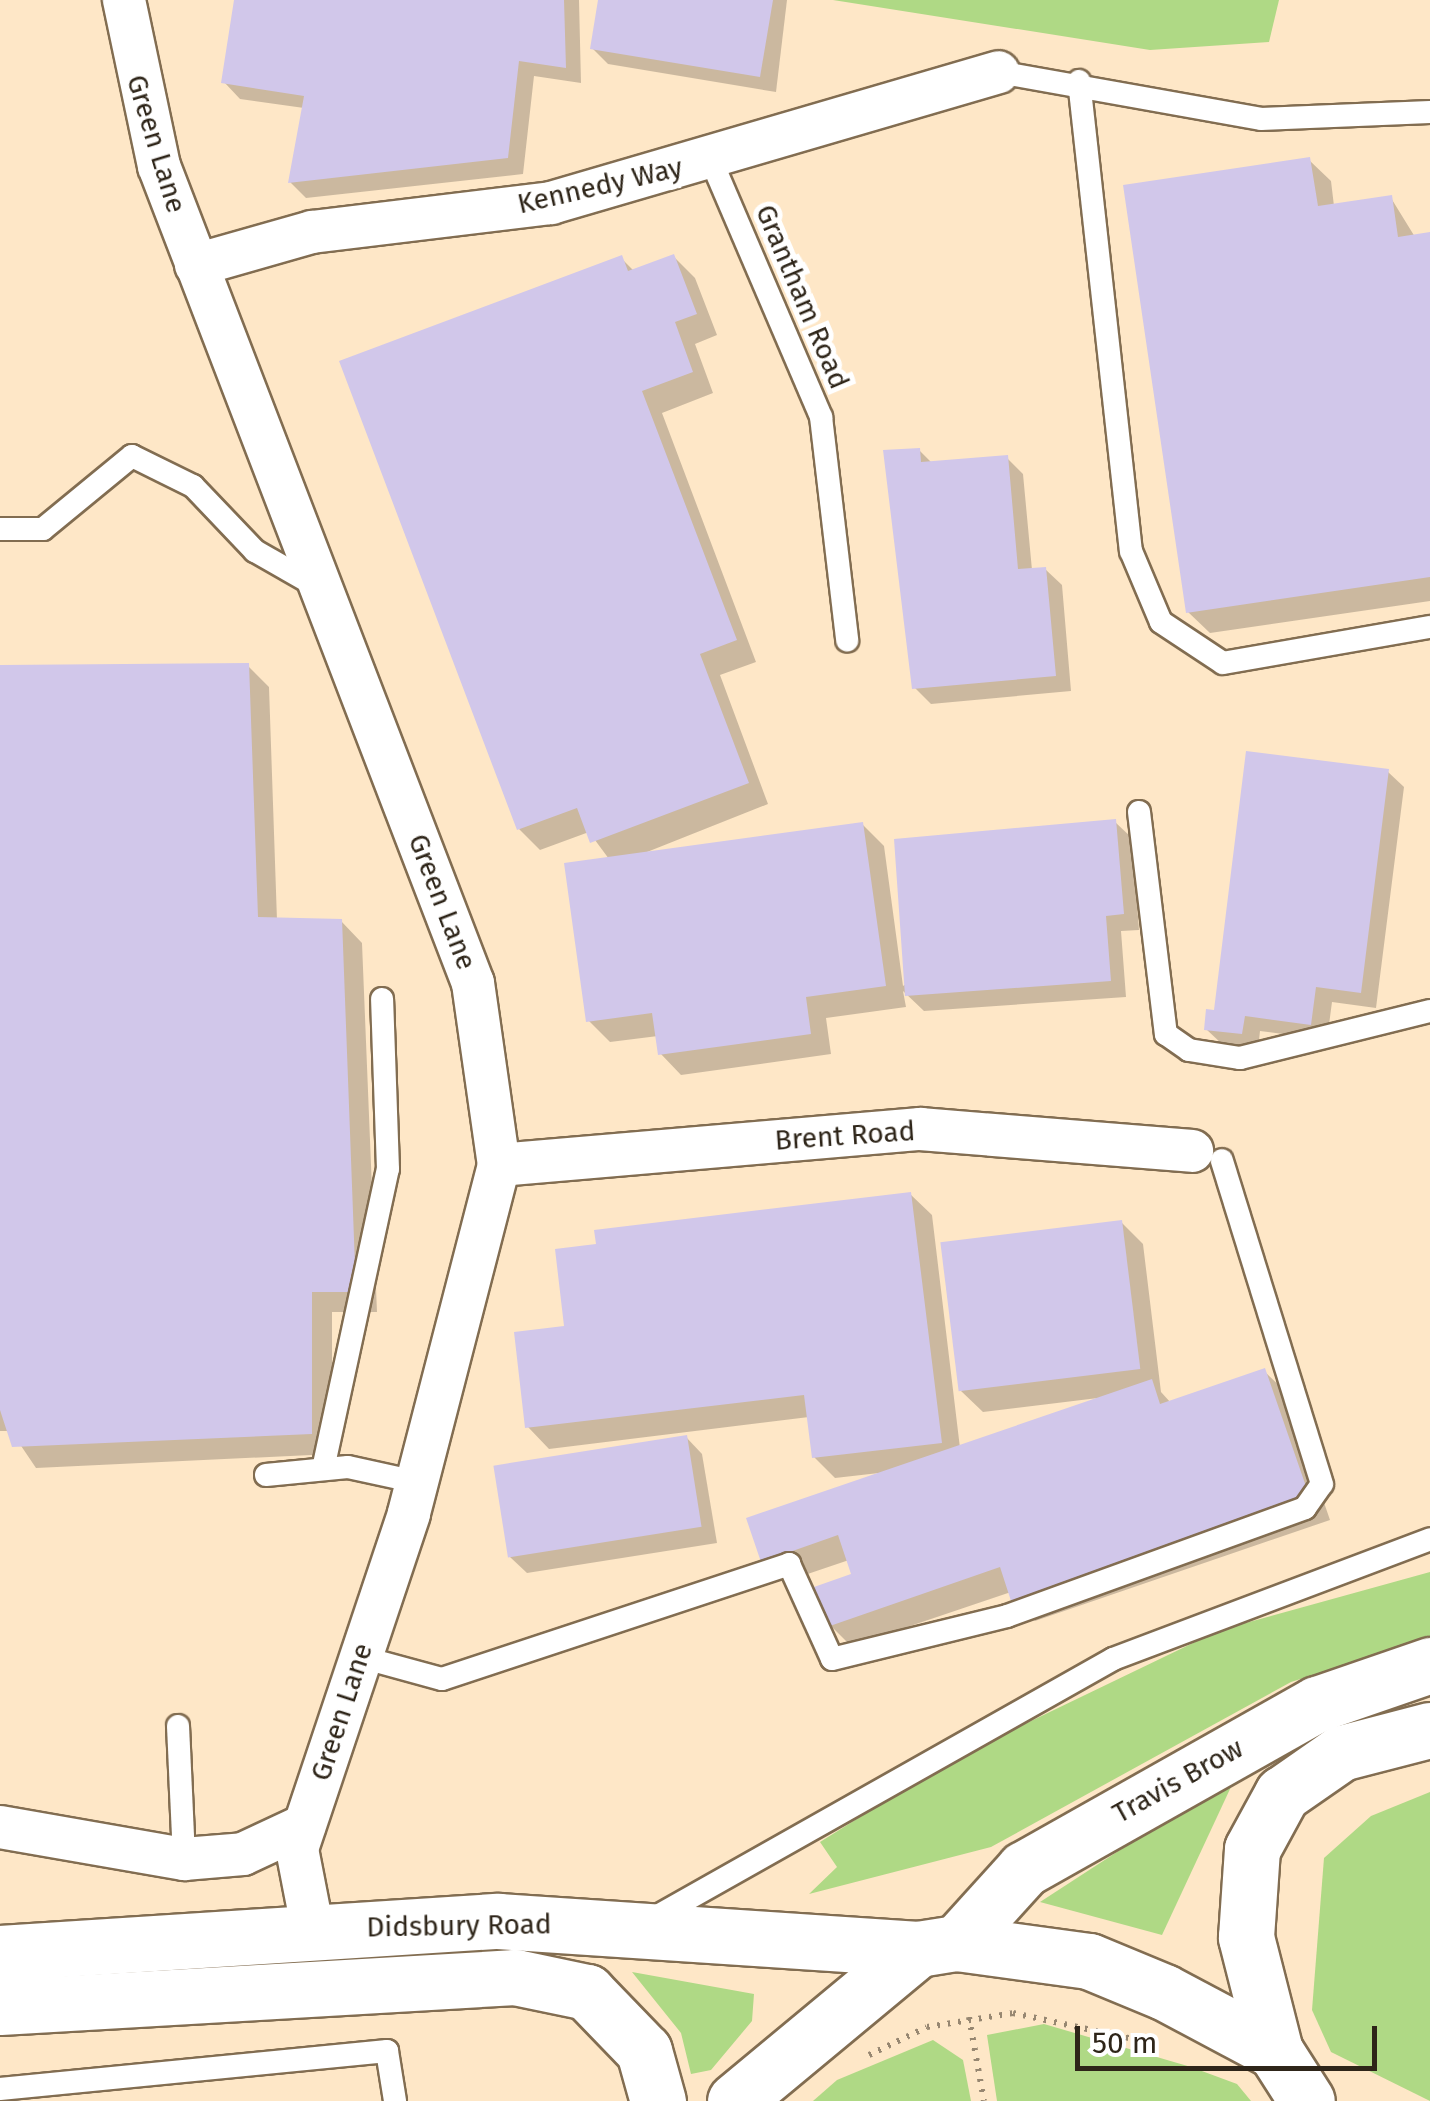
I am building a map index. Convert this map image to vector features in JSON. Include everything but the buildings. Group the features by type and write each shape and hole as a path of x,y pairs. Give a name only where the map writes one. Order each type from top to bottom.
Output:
{"main road":[{"name":"Travis Brow","path":"735,2101 937,1946 1040,1859 1317,1704 1430,1665"},
{"path":"1304,2081 1246,1937 1252,1849 1282,1794 1341,1753 1430,1730"},
{"name":"Didsbury Road","path":"0,1953 313,1930 638,1925 937,1946 1089,1962 1304,2081"},
{"name":"Didsbury Road","path":"0,2007 514,1977 587,1992 644,2052 658,2101"}],"street":[{"name":"Green Lane","path":"124,0 146,126 473,983 499,1165 417,1482 305,1824 297,1872 313,1930"},
{"name":"Kennedy Way","path":"196,265 312,232 551,203 711,160 998,72"},
{"name":"Brent Road","path":"499,1165 920,1129 1207,1155"},
{"path":"0,1826 184,1859 242,1854 305,1824"}],"lane":[{"path":"998,72 1079,81 1260,119 1430,112"},
{"path":"1079,81 1132,551 1161,622 1223,663 1430,628"},
{"name":"Grantham Road","path":"711,160 821,417 848,640"},
{"path":"0,529 43,529 132,456 144,458 193,486 255,551 325,591"},
{"path":"1139,812 1166,1034 1189,1050 1240,1058 1430,1011"},
{"path":"323,1470 388,1169 382,999"},
{"path":"361,1657 442,1679 789,1564 832,1659 1007,1616 1305,1508 1322,1484 1207,1155"},
{"path":"266,1475 323,1470 417,1482"},
{"path":"514,1977 721,1888 962,1737 1112,1660 1430,1539"},
{"path":"178,1726 184,1859"},
{"path":"0,2089 387,2051 395,2101"}],"path":[{"path":"970,2016 984,2101"},
{"path":"864,2058 970,2016 1047,2016 1142,2042"}],"green space":[{"path":"833,0 1279,0 1269,42 1150,50"},
{"path":"1430,1572 1430,1638 1291,1682 991,1847 809,1894 837,1867 820,1842 956,1757 1220,1630"},
{"path":"1237,1774 1162,1935 1040,1902"},
{"path":"1430,1792 1430,2101 1331,2052 1312,2010 1324,1858 1371,1816"},
{"path":"632,1972 754,1994 752,2021 711,2070 691,2074 681,2033"},
{"path":"1044,2024 1237,2084 1251,2101 997,2101 987,2035"},
{"path":"933,2040 963,2060 971,2101 813,2101 837,2080"}]}
